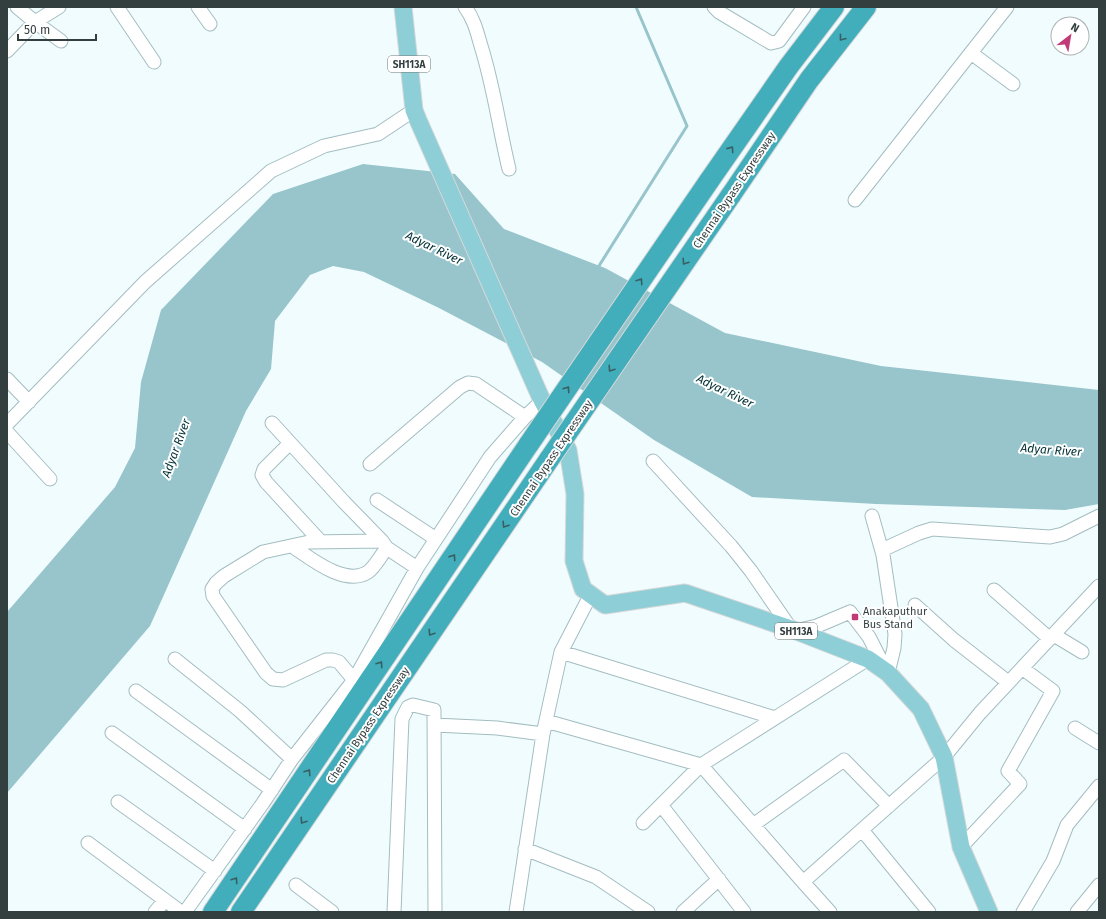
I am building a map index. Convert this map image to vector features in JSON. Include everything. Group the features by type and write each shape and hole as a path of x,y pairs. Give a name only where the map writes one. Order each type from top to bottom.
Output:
{"highway":[{"path":"213,912 529,444 709,181 789,66 834,7"},
{"name":"Chennai Bypass Expressway","path":"241,912 809,80 866,7"}],"main road":[{"name":"SH113A","path":"403,7 416,115 541,398 568,450 575,494 574,561 583,589 605,605 685,592 793,630 868,660 888,673 921,709 944,757 961,847 983,909"}],"street":[{"path":"17,7 61,41"},
{"path":"7,51 35,22 59,7"},
{"path":"117,7 154,62"},
{"path":"198,7 210,24"},
{"path":"465,7 473,18 490,74 502,143 509,169"},
{"path":"714,7 771,43 779,41 804,7"},
{"path":"855,200 1007,7"},
{"path":"972,53 1013,84"},
{"path":"7,424 145,282 271,171 324,146 378,134 416,115"},
{"path":"7,379 29,402"},
{"path":"370,464 460,387 468,383 476,384 525,417"},
{"path":"185,912 245,829 292,759 354,680 417,568 490,457 541,398"},
{"path":"272,423 344,502 385,544 417,568"},
{"path":"7,432 50,479"},
{"path":"290,443 264,469 262,475 266,482 321,542"},
{"path":"653,461 731,546 751,571 793,630 817,626 850,612 870,637 888,673"},
{"path":"376,500 436,539"},
{"path":"872,516 882,550 895,634 894,648 888,673"},
{"path":"882,550 919,533 932,529 1050,537 1062,534 1099,516"},
{"path":"354,680 339,662 326,660 283,680 273,679 266,673 214,596 212,589 224,576 264,552 309,542 385,544"},
{"path":"292,546 327,569 339,574 355,577 362,576 369,572 385,544"},
{"path":"803,882 944,757 1008,682 1099,586"},
{"path":"994,590 1052,637 1082,652"},
{"path":"516,912 543,734 561,652 591,594"},
{"path":"915,605 954,640 1008,682"},
{"path":"561,652 775,718"},
{"path":"175,659 240,712 292,759"},
{"path":"643,823 701,765 868,660"},
{"path":"961,847 1020,784 1008,772 1053,690 1022,668"},
{"path":"136,691 272,790"},
{"path":"394,912 402,719 408,707 413,705 434,710 435,912"},
{"path":"546,721 701,765 830,912"},
{"path":"435,725 497,728 543,734"},
{"path":"1074,728 1099,743"},
{"path":"112,733 245,829"},
{"path":"753,825 844,760 889,806"},
{"path":"1023,912 1053,861 1067,825 1099,786"},
{"path":"118,802 215,871"},
{"path":"661,805 744,912"},
{"path":"862,830 929,912"},
{"path":"88,843 181,912"},
{"path":"525,849 596,877 648,912"},
{"path":"683,912 719,879"},
{"path":"296,885 332,912"},
{"path":"1077,912 1099,885"},
{"path":"155,912 165,900"}],"water":[{"name":"Adyar River","path":"363,164 455,174 504,229 605,268 725,333 881,366 1099,390 1099,504 1065,510 876,504 752,497 654,440 542,362 439,308 364,272 333,266 310,275 275,321 271,369 246,411 150,626 7,793 7,612 115,487 135,448 141,382 161,310 273,194"}],"waterway":[{"path":"597,269 687,126 636,7"}],"place":[{"name":"Anakaputhur Bus Stand","path":"855,617"}]}
